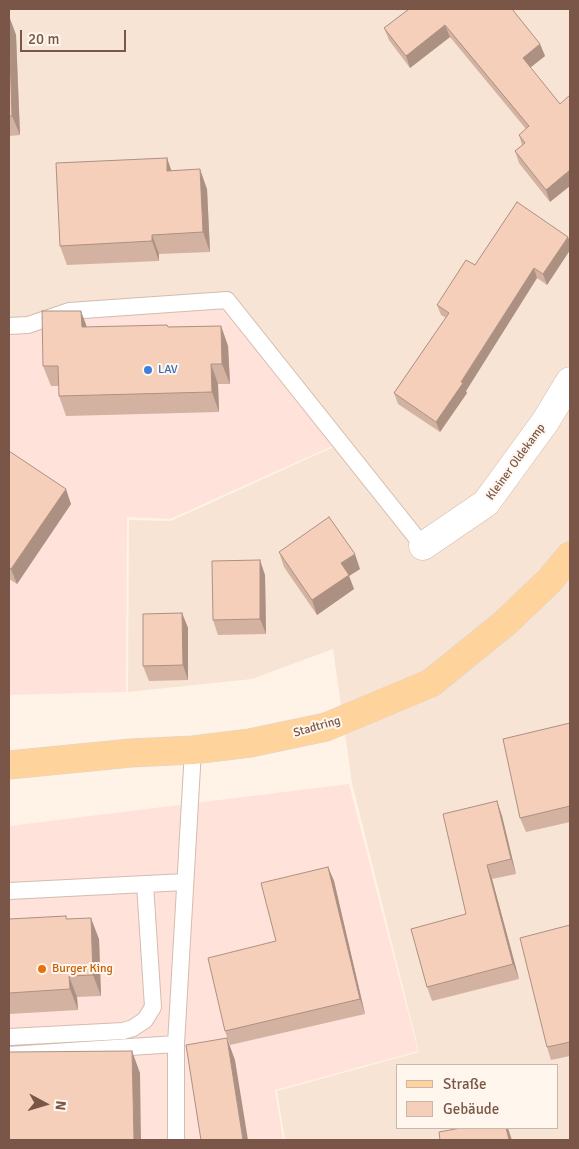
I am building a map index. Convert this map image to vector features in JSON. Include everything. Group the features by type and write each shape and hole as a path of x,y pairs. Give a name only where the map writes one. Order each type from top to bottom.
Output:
{"main road":[{"name":"Stadtring","path":"9,765 131,753 193,750 250,743 326,727 431,683 505,623 548,581 570,556"}],"street":[{"name":"Kleiner Oldekamp","path":"423,546 486,503 545,422 570,381"}],"lane":[{"path":"9,326 28,325 69,311 227,300 423,546"},
{"path":"176,1140 176,1044 193,750"},
{"path":"9,891 185,882"},
{"path":"9,1037 123,1031 133,1028 144,1020 152,1007 145,884"},
{"path":"9,1056 176,1044"}],"shaded area":[{"path":"9,9 570,9 570,1140 285,1140 277,1091 419,1052 352,783 333,649 252,679 128,692 129,520 171,521 340,444 9,325"},
{"path":"227,301 337,444 170,519 127,517 126,692 9,695 9,327 70,311"},
{"path":"349,784 418,1051 275,1090 283,1140 9,1140 9,826"}],"building":[{"path":"409,9 512,9 540,44 523,58 560,104 570,95 570,170 546,190 515,151 525,143 519,135 529,126 445,25 406,56 384,28"},
{"path":"9,22 12,116 9,116"},
{"path":"167,158 167,171 200,169 203,232 152,235 152,241 60,246 56,163"},
{"path":"517,202 568,237 543,274 534,268 461,382 463,383 436,422 394,393 449,313 437,305 466,260 475,265"},
{"name":"LAV","path":"42,311 81,311 82,327 221,326 222,364 211,364 212,392 59,396 58,366 43,366"},
{"path":"9,451 66,489 11,569 9,568"},
{"path":"329,517 355,554 341,563 349,575 312,600 279,552"},
{"path":"260,560 260,619 213,620 212,561"},
{"path":"182,613 183,665 143,666 143,614"},
{"path":"570,723 570,806 520,818 503,739"},
{"path":"497,801 511,859 487,865 513,964 427,987 411,929 466,914 443,814"},
{"path":"328,867 360,999 225,1031 208,958 276,941 261,883"},
{"name":"Burger King","path":"66,916 66,919 91,918 93,975 69,976 70,989 9,993 9,919"},
{"path":"570,925 570,1042 547,1047 520,938"},
{"path":"227,1038 243,1140 201,1140 186,1045"},
{"path":"132,1051 134,1140 9,1140 9,1052"},
{"path":"456,1129 506,1129 509,1140 440,1140 439,1132"}],"place":[{"name":"LAV","path":"148,370"},
{"name":"Burger King","path":"42,969"}]}
